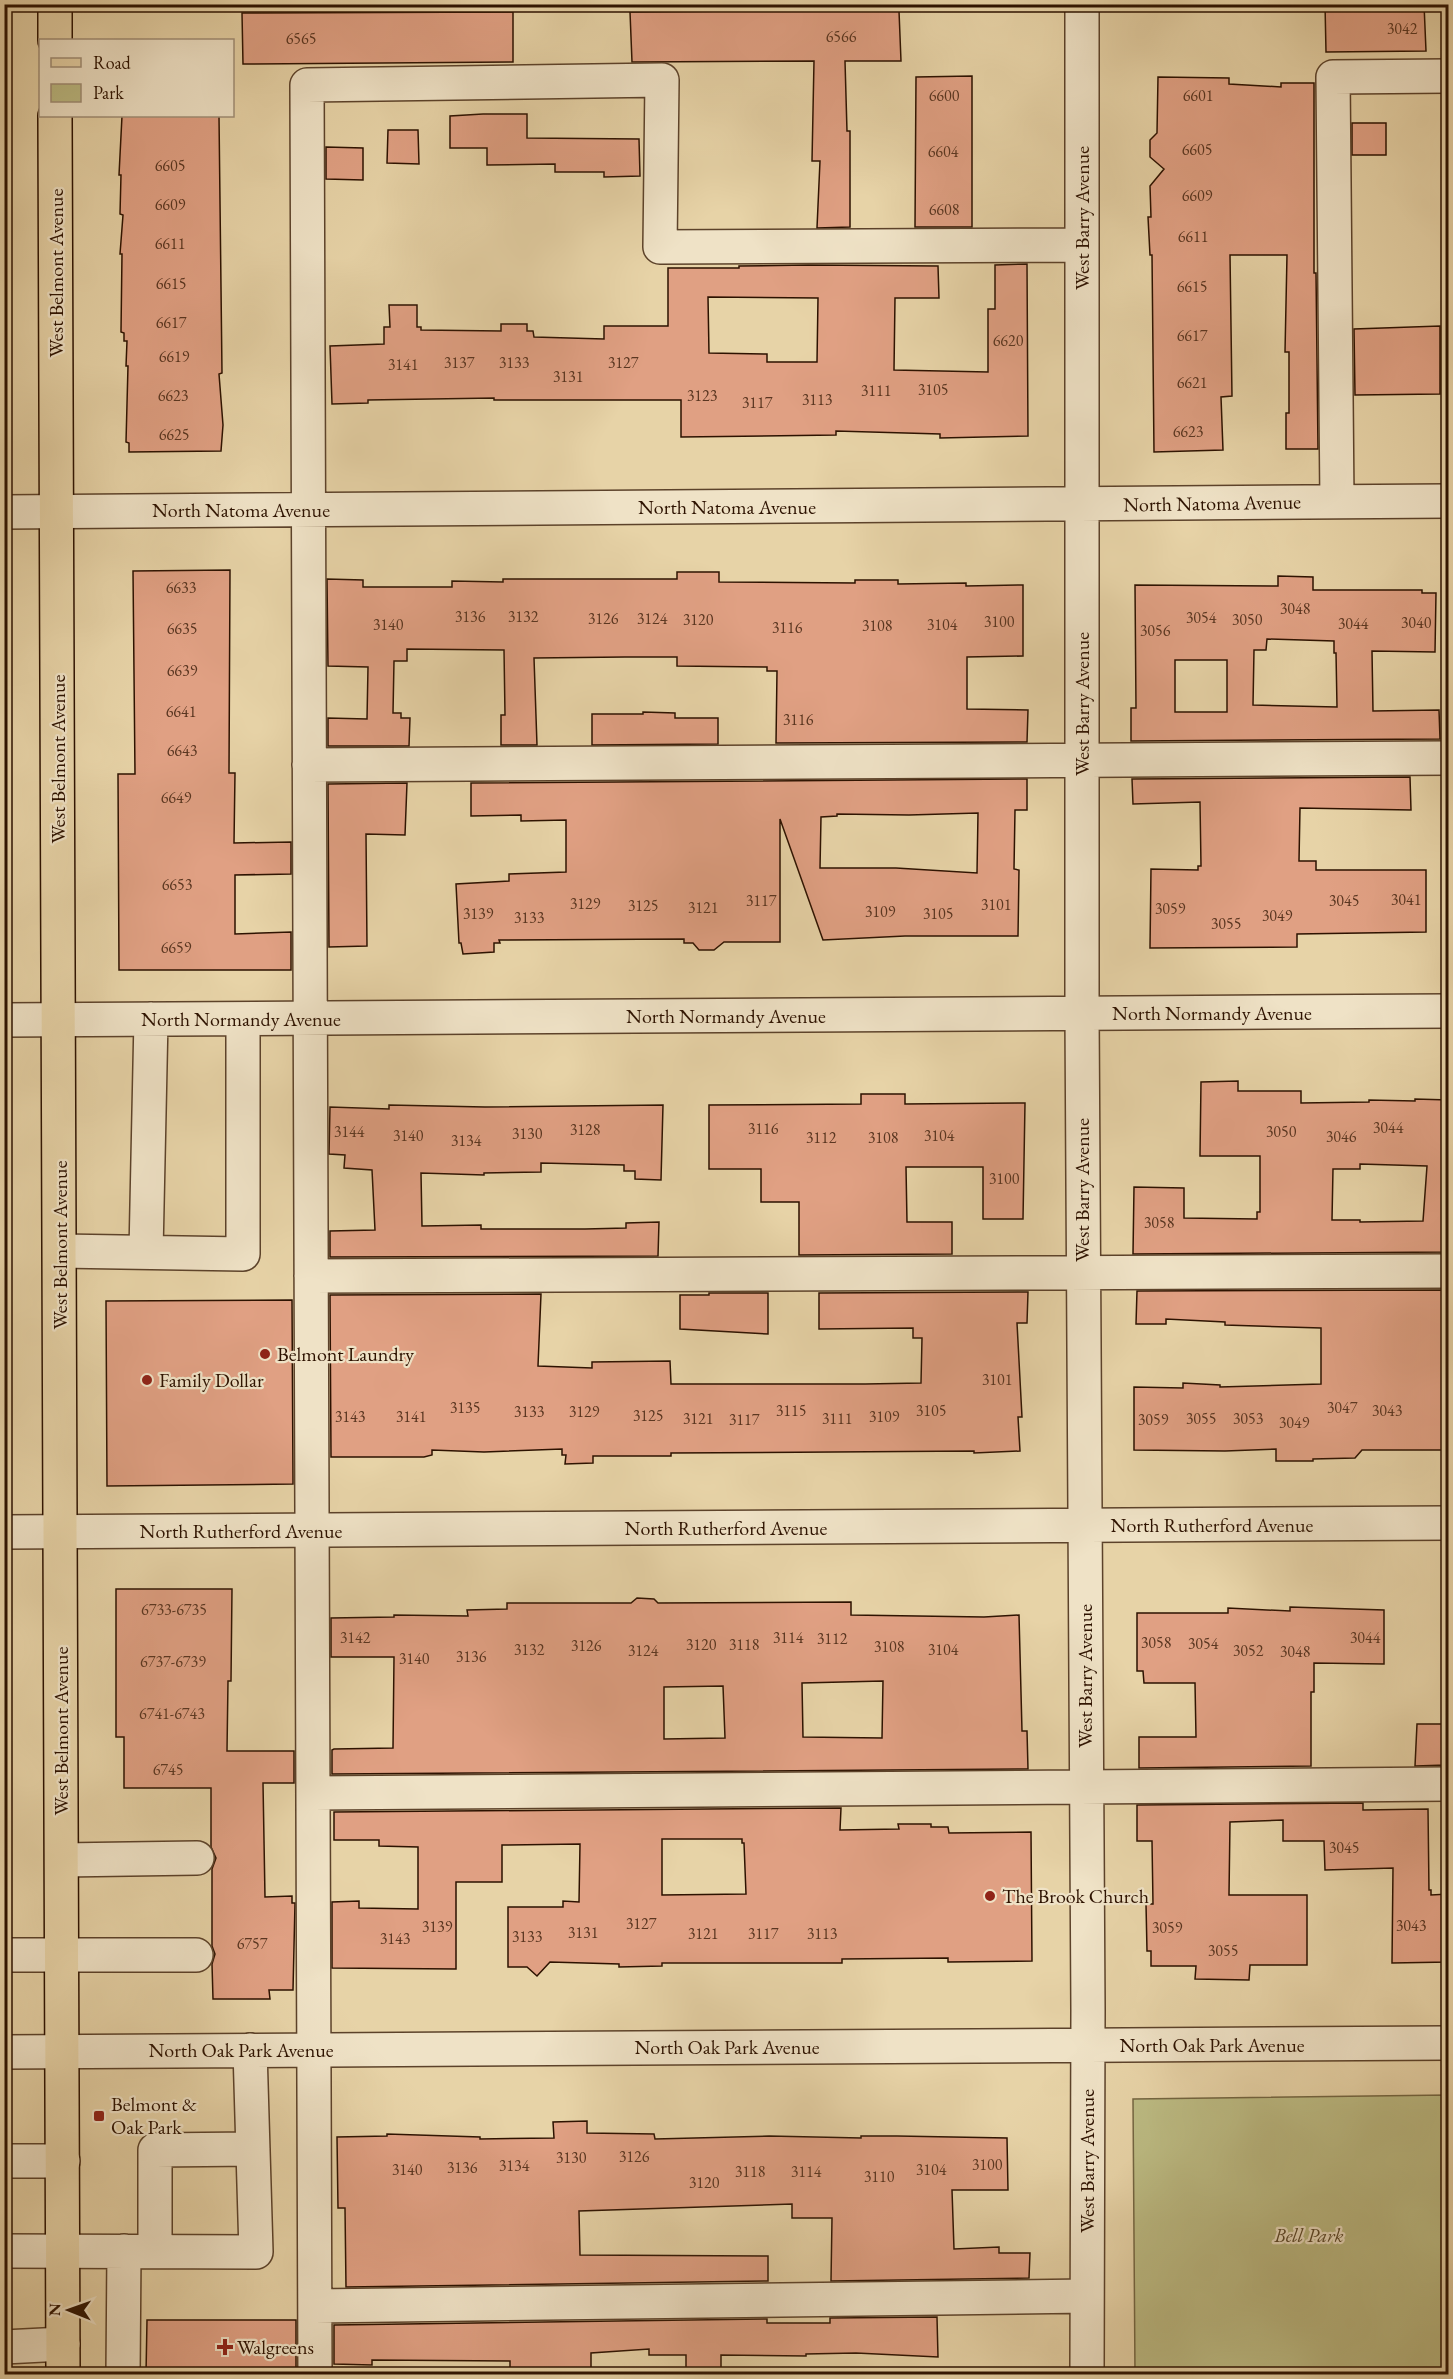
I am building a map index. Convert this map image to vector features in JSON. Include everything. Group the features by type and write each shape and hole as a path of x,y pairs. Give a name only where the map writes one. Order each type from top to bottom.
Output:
{"main road":[{"path":"55,4 55,39"},
{"name":"West Belmont Avenue","path":"55,117 63,2359"}],"street":[{"name":"West Barry Avenue","path":"1082,4 1082,1014 1087,2374"},
{"path":"1337,502 1333,77 1449,76"},
{"path":"315,2374 307,85 662,80 660,247 1082,245"},
{"name":"North Natoma Avenue","path":"4,512 1449,501"},
{"path":"309,765 1449,758"},
{"name":"North Normandy Avenue","path":"4,1020 1449,1011"},
{"path":"146,1252 151,1019"},
{"path":"60,1251 243,1254 243,1019"},
{"path":"311,1276 1449,1271"},
{"name":"North Rutherford Avenue","path":"4,1532 1449,1523"},
{"path":"313,1792 1449,1784"},
{"path":"62,1860 197,1858"},
{"path":"4,1954 196,1955"},
{"name":"North Oak Park Avenue","path":"4,2052 1449,2043"},
{"path":"4,2251 256,2252 250,2050"},
{"path":"123,2374 155,2150 253,2149"},
{"path":"4,2161 63,2161"},
{"path":"315,2306 1087,2296"},
{"path":"4,2347 63,2359"}],"green space":[{"name":"Bell Park","path":"1448,2095 1448,2374 1135,2374 1133,2099"}],"building":[{"path":"1325,4 1424,4 1426,51 1326,52"},
{"path":"899,11 901,61 845,61 847,131 850,131 850,227 817,228 820,161 812,161 814,61 632,62 630,12"},
{"path":"513,12 513,62 243,64 242,13"},
{"path":"972,76 972,227 915,227 916,77"},
{"path":"1158,77 1229,78 1229,84 1281,87 1281,83 1314,83 1314,273 1316,273 1318,449 1286,449 1286,413 1289,413 1289,352 1285,352 1287,255 1230,255 1232,396 1221,397 1223,450 1154,452 1152,255 1150,255 1148,217 1151,217 1150,186 1164,169 1150,157 1150,140 1157,133"},
{"path":"527,114 527,138 639,139 640,176 604,177 604,172 555,172 555,164 487,165 487,148 450,148 450,116"},
{"path":"122,117 219,117 222,373 219,374 223,425 221,451 129,452 129,443 126,442 127,341 124,341 124,333 121,332 122,254 120,254 123,215 120,214 121,175 119,175"},
{"path":"1352,123 1386,123 1386,155 1352,155"},
{"path":"388,130 418,130 419,164 387,163"},
{"path":"326,147 363,148 363,180 326,179"},
{"path":"1027,264 1028,436 940,438 940,434 836,431 836,435 681,437 681,400 494,400 494,398 368,400 368,403 332,404 330,346 384,344 384,327 390,327 389,305 417,305 417,327 421,327 421,330 501,331 501,324 527,324 527,331 533,331 534,337 604,339 604,326 668,326 668,268 808,265 938,266 939,298 895,298 894,370 988,372 988,309 995,309 995,265","holes":["708,297 818,298 817,362 767,362 767,354 709,353"]},
{"path":"1440,326 1440,394 1355,395 1354,329"},
{"path":"230,570 229,773 235,773 234,843 291,842 291,874 235,875 235,934 291,932 291,970 119,970 118,774 135,774 133,571"},
{"path":"677,572 719,572 719,582 855,583 855,580 898,580 898,584 1023,585 1023,656 967,657 967,709 1028,710 1027,742 776,743 777,671 767,671 767,667 677,666 677,657 625,657 534,658 537,745 501,745 501,715 505,715 504,650 407,649 407,661 394,661 393,713 401,713 401,718 410,718 409,746 328,746 328,718 367,719 368,667 328,666 327,579 363,580 363,587 452,587 452,581 503,582 503,579 677,579"},
{"path":"1278,576 1313,577 1313,590 1422,590 1422,593 1436,593 1435,652 1372,651 1373,711 1439,710 1440,739 1131,741 1131,708 1136,708 1135,585 1278,586","holes":["1267,639 1334,641 1337,707 1253,705 1254,650 1266,650","1175,660 1227,660 1227,712 1175,712"]},
{"path":"643,712 675,713 675,718 718,718 718,744 592,745 592,714 643,714"},
{"path":"1410,777 1411,810 1300,808 1299,861 1316,861 1316,870 1426,870 1426,932 1297,934 1297,947 1150,948 1151,869 1198,870 1198,866 1201,866 1200,802 1133,804 1132,779"},
{"path":"1027,779 1027,810 1015,810 1014,869 1019,870 1018,936 905,936 823,940 780,819 780,942 724,942 714,950 699,950 693,943 684,943 684,939 499,940 500,943 494,943 494,952 463,954 461,943 459,943 456,884 509,881 509,874 566,872 566,820 521,821 521,815 471,816 471,783","holes":["978,813 977,873 896,868 820,868 821,817 837,816 837,814"]},
{"path":"407,783 405,835 366,834 367,946 329,947 328,784"},
{"path":"1238,1081 1238,1091 1301,1091 1301,1103 1449,1100 1449,1252 1133,1254 1134,1187 1184,1188 1184,1218 1257,1219 1257,1212 1260,1212 1260,1156 1200,1156 1201,1082","holes":["1360,1164 1427,1166 1423,1221 1332,1220 1333,1169 1360,1169"]},
{"path":"861,1094 905,1094 905,1104 1025,1103 1023,1219 983,1219 983,1167 906,1167 907,1222 952,1222 952,1254 799,1255 799,1202 761,1202 761,1169 709,1169 709,1105 861,1104"},
{"path":"389,1105 485,1107 663,1105 661,1180 635,1179 635,1171 624,1171 624,1165 541,1163 541,1172 484,1173 484,1175 421,1173 422,1226 481,1225 481,1229 585,1229 626,1228 626,1223 659,1222 658,1256 330,1257 330,1231 375,1230 372,1170 344,1168 345,1155 329,1154 330,1107 389,1109"},
{"path":"1449,1290 1449,1450 1362,1450 1355,1458 1276,1461 1276,1449 1134,1450 1134,1387 1183,1388 1183,1383 1220,1385 1220,1387 1321,1384 1321,1328 1225,1325 1225,1322 1166,1319 1166,1324 1136,1324 1137,1291"},
{"path":"1028,1292 1027,1323 1017,1323 1022,1417 1018,1417 1020,1451 671,1453 671,1456 593,1456 593,1463 565,1464 566,1455 562,1455 562,1449 484,1452 432,1450 432,1455 424,1457 331,1457 330,1295 541,1294 538,1366 592,1368 592,1362 670,1361 671,1384 865,1384 921,1383 922,1338 913,1338 913,1328 819,1329 819,1293"},
{"path":"709,1293 768,1293 768,1334 680,1329 680,1295 709,1295"},
{"path":"292,1300 293,1484 107,1486 106,1301"},
{"path":"116,1589 232,1589 231,1681 228,1681 227,1751 294,1751 294,1783 263,1783 265,1897 292,1896 292,1903 295,1903 293,1990 269,1990 270,1999 213,1999 212,1964 215,1954 212,1946 212,1869 216,1858 211,1847 211,1788 124,1788 124,1737 116,1737"},
{"path":"637,1598 654,1599 658,1603 851,1602 851,1615 984,1617 1019,1615 1022,1731 1027,1731 1028,1769 332,1774 332,1750 334,1749 393,1748 394,1657 331,1657 331,1618 394,1617 394,1615 468,1616 467,1610 507,1609 507,1603 631,1603","holes":["883,1681 882,1738 803,1737 802,1683","723,1686 725,1738 664,1739 664,1687"]},
{"path":"1290,1607 1384,1610 1384,1664 1314,1663 1314,1692 1311,1692 1311,1766 1139,1768 1139,1737 1196,1737 1195,1683 1144,1683 1143,1671 1137,1671 1137,1613 1228,1613 1228,1608 1290,1611"},
{"path":"1417,1724 1448,1724 1446,1765 1415,1766"},
{"path":"1363,1803 1363,1810 1428,1809 1429,1890 1431,1890 1431,1895 1449,1894 1449,1962 1392,1963 1393,1868 1325,1870 1324,1841 1283,1841 1283,1820 1230,1822 1229,1895 1307,1895 1307,1965 1250,1965 1249,1980 1195,1979 1196,1966 1151,1966 1151,1951 1147,1951 1146,1904 1153,1904 1152,1841 1137,1841 1137,1805"},
{"path":"841,1808 840,1830 899,1829 898,1824 931,1824 931,1827 948,1827 949,1833 1031,1832 1032,1961 948,1962 948,1958 842,1959 842,1963 662,1963 662,1966 619,1967 619,1964 550,1962 537,1976 527,1967 508,1967 508,1907 563,1907 563,1901 579,1902 580,1844 502,1845 502,1882 456,1882 456,1969 332,1968 332,1902 359,1901 359,1908 418,1909 418,1847 379,1846 379,1840 334,1840 334,1812","holes":["662,1839 742,1839 746,1894 662,1895"]},
{"path":"587,2121 587,2133 654,2134 655,2139 769,2136 1007,2138 1008,2190 952,2190 954,2249 999,2247 999,2253 1030,2253 1029,2278 831,2281 832,2218 792,2218 792,2204 579,2211 580,2255 768,2256 768,2281 346,2287 345,2208 338,2208 337,2137 387,2136 387,2134 480,2137 480,2139 554,2138 553,2122"},
{"path":"937,2317 938,2357 856,2353 806,2354 806,2356 721,2355 721,2370 686,2369 686,2355 649,2355 649,2349 591,2353 591,2374 510,2374 510,2361 372,2360 372,2365 334,2364 334,2325 767,2319 767,2323 830,2323 830,2318"},
{"name":"Walgreens","path":"147,2320 296,2320 296,2374 146,2374"}],"place":[{"name":"Belmont Laundry","path":"265,1354"},
{"name":"Family Dollar","path":"147,1380"},
{"name":"The Brook Church","path":"990,1896"},
{"name":"Belmont & Oak Park","path":"99,2116"},
{"name":"Walgreens","path":"225,2347"}]}
